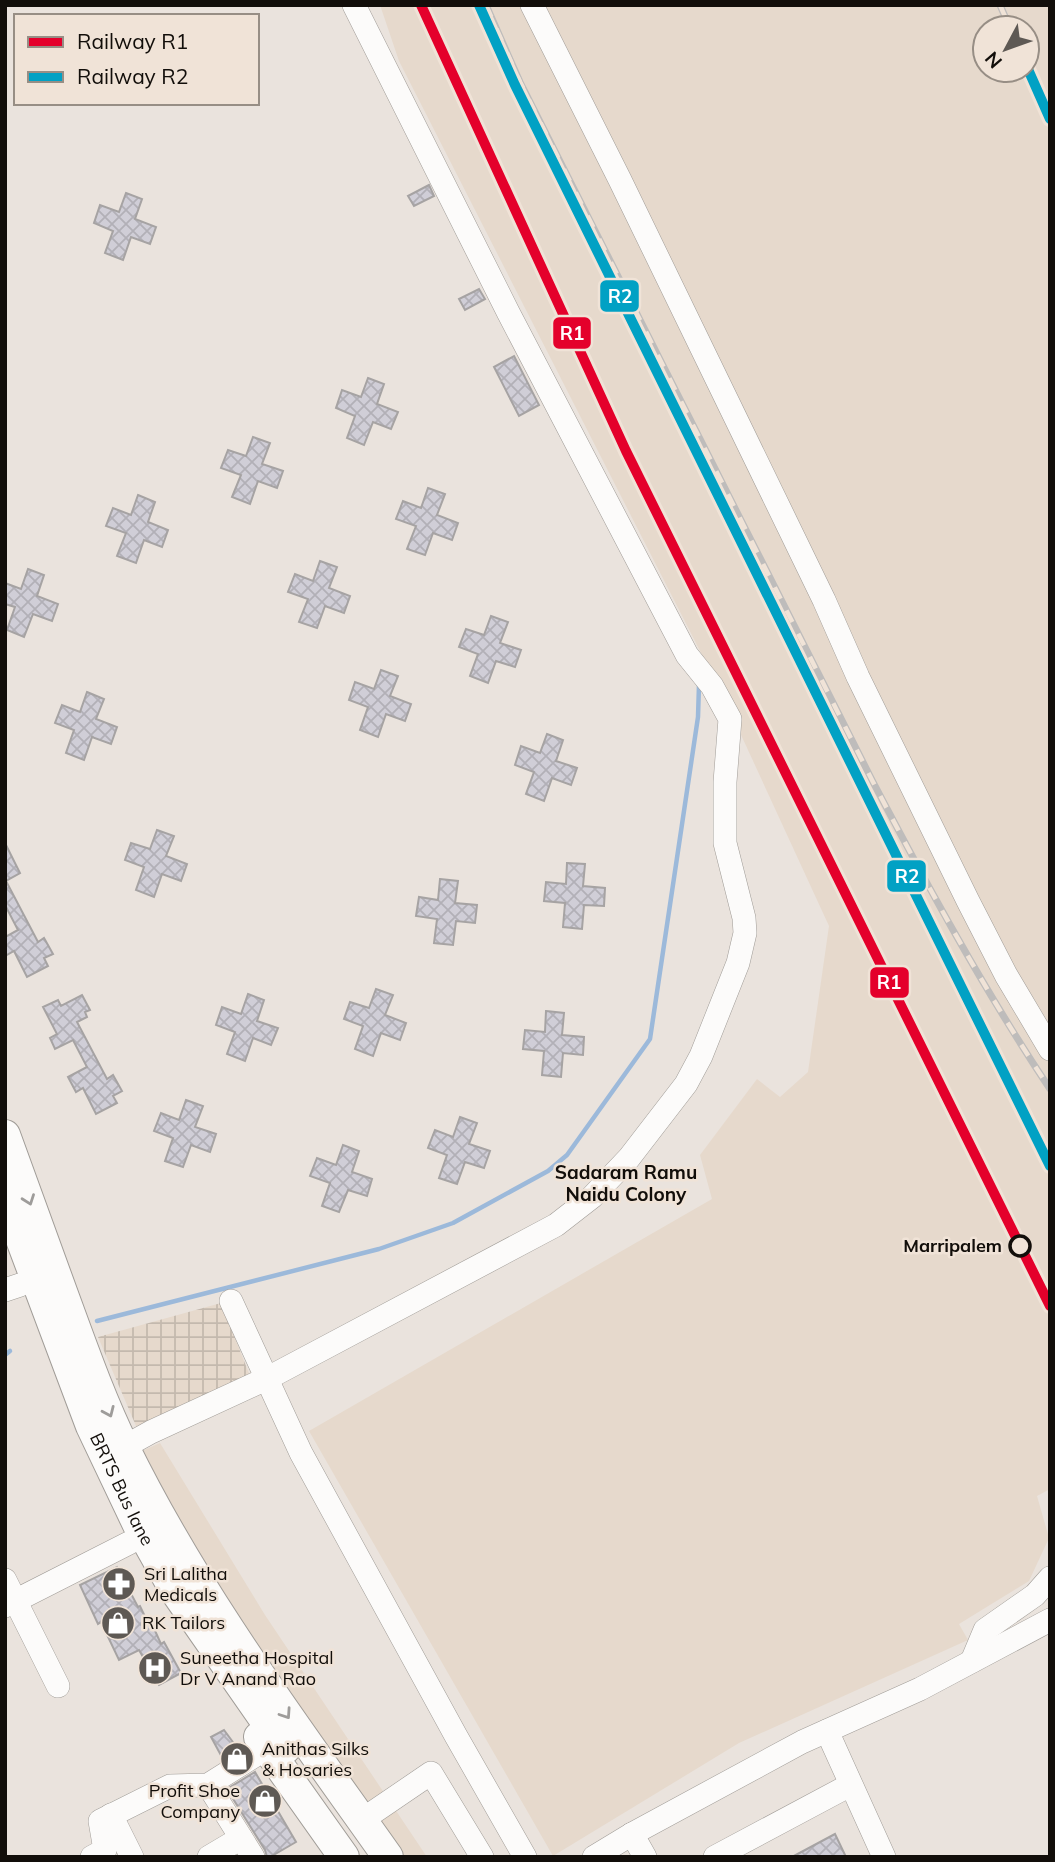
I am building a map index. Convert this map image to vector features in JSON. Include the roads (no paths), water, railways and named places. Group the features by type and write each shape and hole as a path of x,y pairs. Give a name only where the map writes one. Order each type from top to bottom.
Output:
{"main road":[{"path":"5,1135 79,1337 124,1447 247,1676 362,1820 388,1857"},
{"name":"BRTS Bus lane","path":"5,1197 91,1426 138,1525 175,1591 247,1676 364,1857"},
{"path":"5,1242 12,1287 82,1449 129,1542 178,1621 344,1857"}],"street":[{"path":"124,1447 150,1432 268,1378 556,1225 592,1197 629,1158 686,1084 701,1056 738,963 745,933 744,918 725,843 725,782 730,719 712,685 687,655 508,312 354,5"},
{"path":"532,5 620,180 968,901 1006,975 1050,1049"},
{"path":"231,1301 301,1453 525,1857"},
{"path":"58,1686 9,1595 129,1542"},
{"path":"972,1661 985,1630 1035,1595 1050,1578"},
{"path":"594,1857 802,1742 920,1689 1050,1620"},
{"path":"827,1731 884,1857"},
{"path":"92,1857 105,1850 100,1821 170,1786 208,1784 267,1748"},
{"path":"362,1820 430,1773 482,1857"},
{"path":"208,1784 247,1847 209,1857"},
{"path":"715,1857 754,1848 850,1786"},
{"path":"111,1815 132,1857"},
{"path":"632,1834 645,1857"}],"waterway":[{"path":"97,1321 379,1249 453,1223 548,1171 567,1155 650,1039 698,717 699,685"},
{"path":"5,1355 10,1351"}],"railway":[{"path":"486,5 520,82 873,782 957,938 1050,1089"},
{"path":"1000,5 1004,14"},
{"path":"1035,84 1050,119"}],"rail line":[{"name":"R1","path":"421,5 626,451 1050,1306"},
{"name":"R2","path":"479,5 515,85 1050,1166"},
{"name":"R2","path":"1035,84 1050,119"}],"place":[{"name":"Marripalem","path":"1020,1246"},
{"name":"Sri Lalitha Medicals","path":"119,1584"},
{"name":"RK Tailors","path":"118,1623"},
{"name":"Suneetha Hospital Dr V Anand Rao","path":"155,1668"},
{"name":"Anithas Silks & Hosaries","path":"237,1759"},
{"name":"Profit Shoe Company","path":"265,1801"}],"district":[{"name":"Sadaram Ramu Naidu Colony","path":"626,1183"}]}
